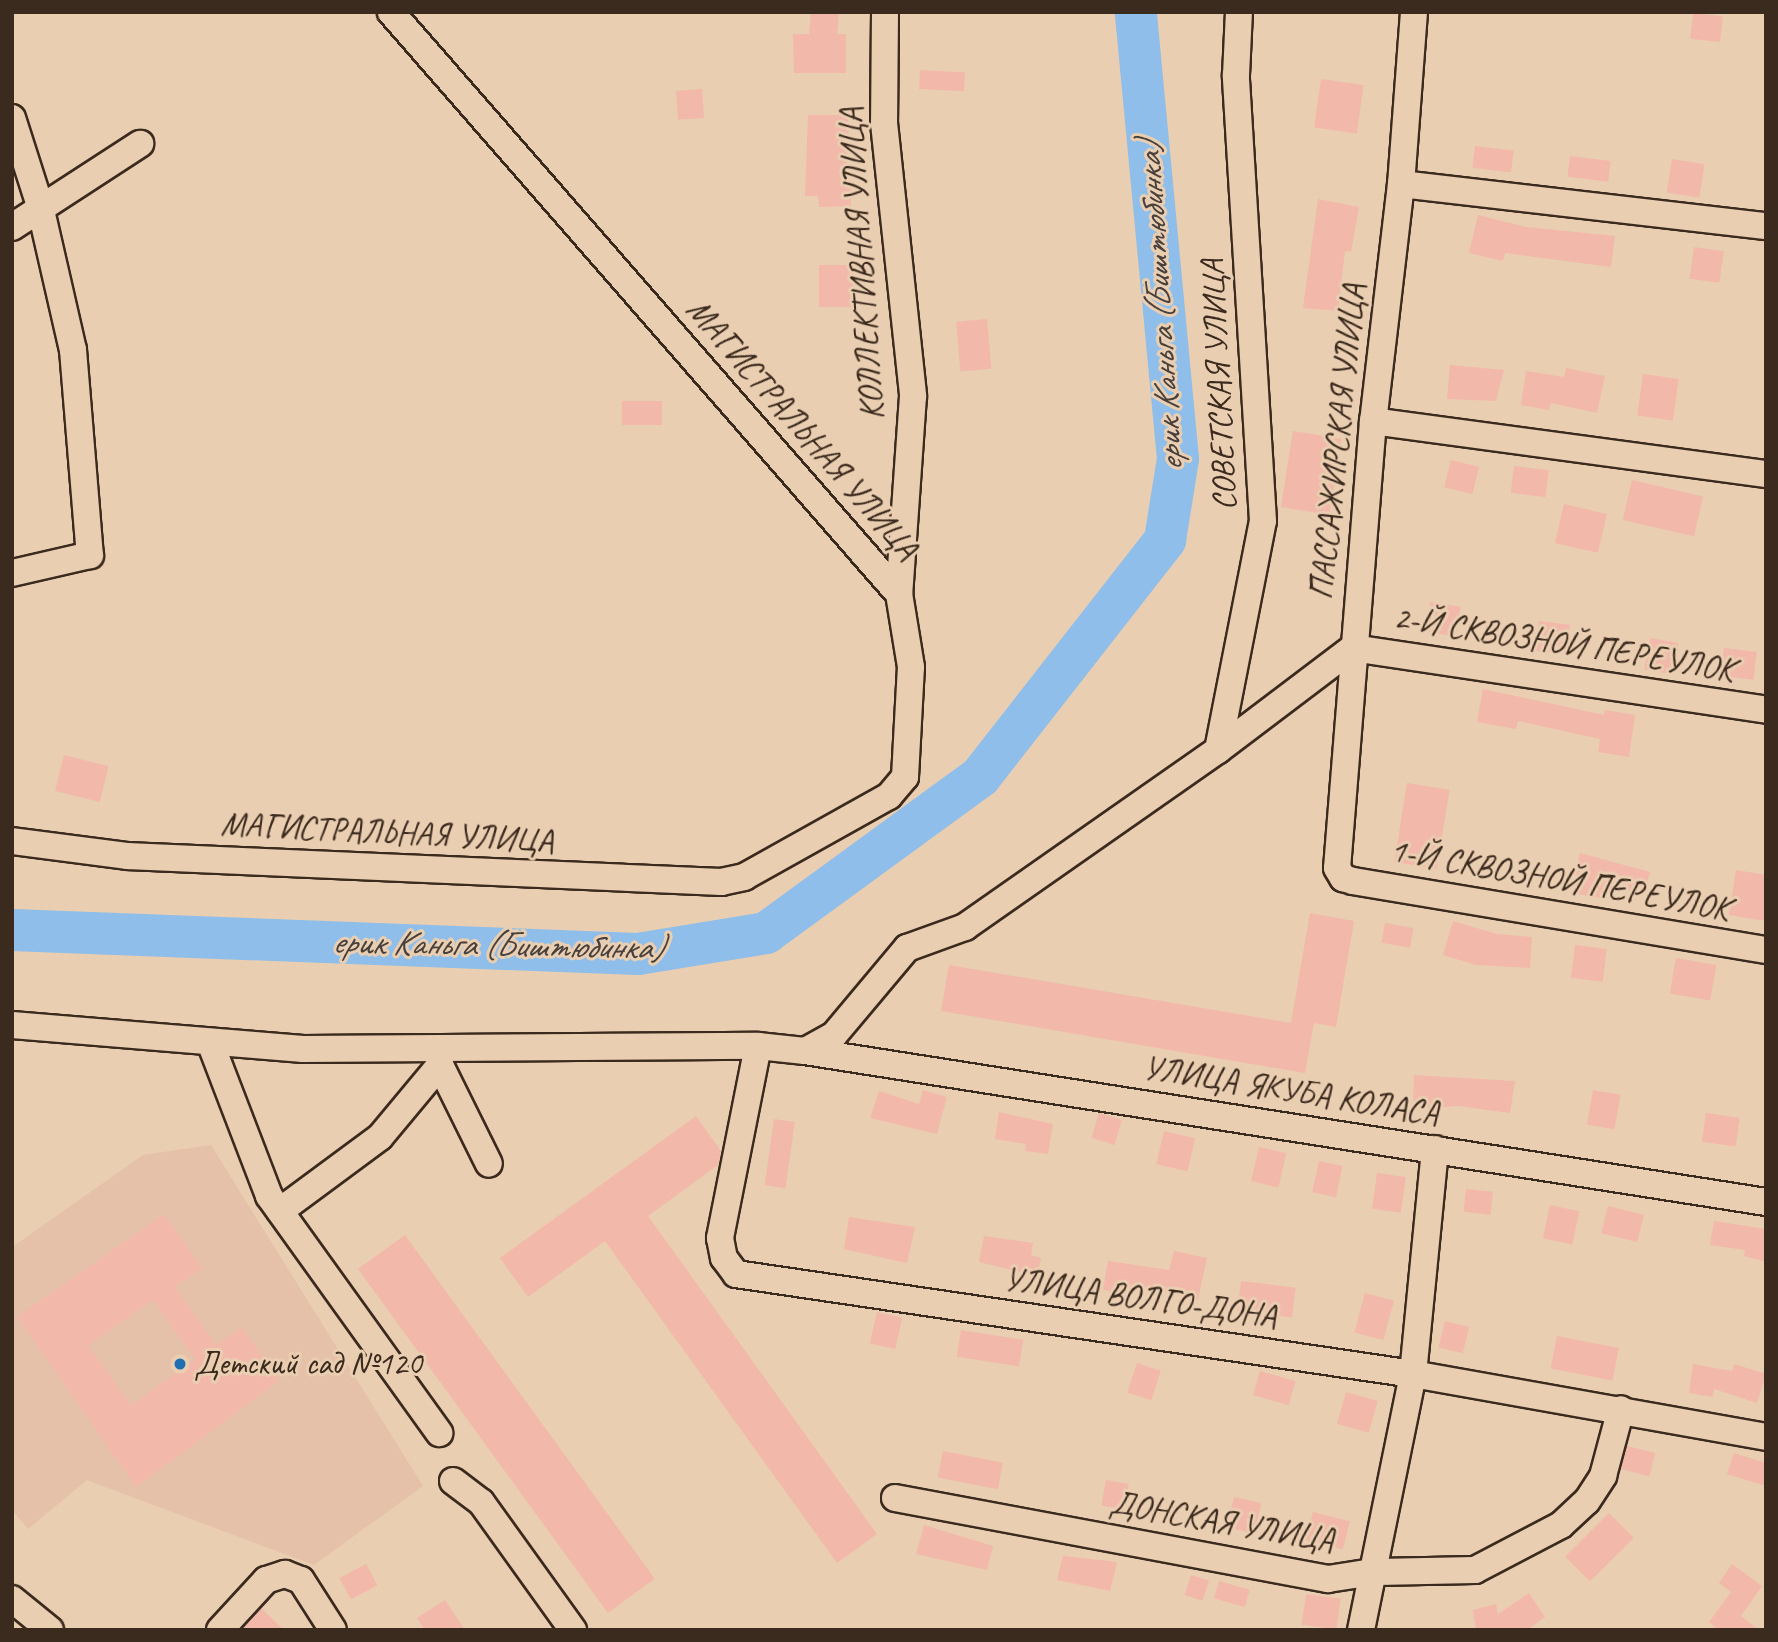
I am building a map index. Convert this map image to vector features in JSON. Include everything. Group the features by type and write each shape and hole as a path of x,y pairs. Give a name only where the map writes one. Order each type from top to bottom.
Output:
{"street":[{"name":"МАГИСТРАЛЬНАЯ УЛИЦА","path":"12,841 127,856 732,881 889,796 902,782 907,766 911,667 900,594 391,12"},
{"name":"КОЛЛЕКТИВНАЯ УЛИЦА","path":"885,12 884,123 913,396 900,594"},
{"name":"СОВЕТСКАЯ УЛИЦА","path":"1218,750 1263,521 1236,75 1239,12"},
{"name":"ПАССАЖИРСКАЯ УЛИЦА","path":"1343,878 1337,855 1353,648 1373,421 1401,184 1414,12"},
{"path":"12,118 40,206 73,350 90,555 12,573"},
{"path":"12,227 40,206 140,144"},
{"path":"1401,184 1766,226"},
{"path":"1373,421 1766,474"},
{"path":"805,1051 834,1035 906,948 965,927 1218,750 1353,648"},
{"name":"2-Й СКВОЗНОЙ ПЕРЕУЛОК","path":"1353,648 1766,710"},
{"name":"1-Й СКВОЗНОЙ ПЕРЕУЛОК","path":"1343,878 1766,950"},
{"name":"УЛИЦА ЯКУБА КОЛАСА","path":"12,1025 303,1049 439,1056 758,1046 805,1051 1766,1202"},
{"path":"210,1042 270,1196 439,1433"},
{"name":"УЛИЦА ВОЛГО-ДОНА","path":"758,1046 720,1238 724,1258 736,1274 1413,1374 1766,1437"},
{"path":"280,1212 380,1138 439,1056 489,1164"},
{"path":"1361,1630 1413,1374 1435,1149"},
{"name":"ДОНСКАЯ УЛИЦА","path":"895,1497 1328,1579 1373,1572 1475,1570 1561,1525 1587,1501 1603,1476 1621,1409"},
{"path":"453,1481 481,1502 573,1630"},
{"path":"219,1630 266,1580 285,1574 301,1580 333,1630"},
{"path":"12,1599 50,1630"}],"shaded area":[{"name":"Детский сад №120","path":"211,1145 423,1486 314,1565 87,1480 28,1529 12,1510 12,1247 143,1155"}],"building":[{"path":"811,12 839,12 837,34 846,34 846,73 794,73 793,34 809,34"},
{"path":"1693,13 1723,16 1720,42 1690,39"},
{"path":"920,70 965,72 964,91 919,89"},
{"path":"1321,79 1364,85 1357,134 1314,128"},
{"path":"702,89 704,118 678,120 676,91"},
{"path":"808,115 848,115 851,206 819,207 818,196 805,196"},
{"path":"1475,146 1514,151 1511,173 1472,168"},
{"path":"1570,156 1611,161 1608,182 1567,177"},
{"path":"1672,159 1705,164 1699,198 1667,193"},
{"path":"1318,199 1359,207 1351,252 1345,251 1338,311 1303,308"},
{"path":"1478,215 1526,227 1615,236 1611,267 1505,253 1503,261 1469,253"},
{"path":"1694,247 1724,251 1719,283 1690,279"},
{"path":"819,265 854,265 854,307 819,307"},
{"path":"987,319 991,369 960,372 956,322"},
{"path":"1450,365 1504,370 1496,401 1447,399"},
{"path":"1566,368 1605,376 1597,413 1551,403 1549,410 1521,405 1526,371 1564,377"},
{"path":"1643,374 1679,379 1673,421 1637,416"},
{"path":"622,401 662,401 662,425 622,425"},
{"path":"1293,431 1341,439 1329,515 1281,507"},
{"path":"1451,460 1479,467 1472,494 1444,487"},
{"path":"1514,466 1549,470 1545,497 1511,493"},
{"path":"1632,480 1703,496 1694,536 1623,520"},
{"path":"1564,504 1607,514 1598,553 1555,543"},
{"path":"1430,602 1461,607 1456,636 1425,632"},
{"path":"1539,621 1570,625 1566,655 1535,651"},
{"path":"1650,638 1679,643 1673,675 1644,670"},
{"path":"1724,648 1757,652 1753,680 1721,676"},
{"path":"1483,689 1604,715 1605,710 1635,715 1629,757 1598,752 1600,739 1518,721 1516,729 1477,722"},
{"path":"64,755 109,766 100,802 55,791"},
{"path":"1407,783 1449,790 1437,869 1394,862"},
{"path":"1580,853 1650,872 1644,894 1604,884 1601,898 1572,893"},
{"path":"1736,870 1766,875 1766,921 1729,915"},
{"path":"1310,913 1354,921 1336,1027 1314,1023 1305,1073 941,1011 949,965 1291,1023"},
{"path":"1453,921 1497,934 1532,937 1530,968 1476,965 1443,955"},
{"path":"1385,923 1414,928 1410,948 1382,943"},
{"path":"1575,945 1607,949 1603,982 1571,978"},
{"path":"1676,958 1716,965 1710,1001 1670,993"},
{"path":"1414,1075 1515,1081 1510,1113 1458,1106 1413,1109"},
{"path":"923,1090 947,1097 937,1134 870,1118 879,1091 919,1104"},
{"path":"1593,1090 1621,1095 1614,1129 1587,1124"},
{"path":"999,1112 1053,1124 1048,1154 1025,1151 1026,1144 995,1139"},
{"path":"1099,1113 1122,1120 1114,1145 1091,1138"},
{"path":"1706,1113 1740,1118 1736,1146 1702,1142"},
{"path":"696,1116 721,1151 718,1165 648,1216 877,1534 837,1563 605,1241 528,1297 500,1258"},
{"path":"774,1119 795,1122 785,1188 765,1185"},
{"path":"1164,1131 1195,1138 1188,1171 1156,1164"},
{"path":"1259,1147 1286,1153 1278,1187 1251,1181"},
{"path":"1319,1161 1342,1166 1336,1197 1312,1192"},
{"path":"1377,1173 1406,1177 1401,1213 1372,1209"},
{"path":"1466,1189 1493,1192 1490,1215 1464,1212"},
{"path":"1550,1205 1579,1211 1572,1244 1543,1238"},
{"path":"1608,1206 1644,1215 1637,1242 1601,1233"},
{"path":"164,1214 202,1268 175,1287 216,1345 242,1327 279,1381 136,1487 17,1317","holes":["153,1300 195,1359 131,1405 88,1345"]},
{"path":"849,1217 915,1227 907,1263 844,1249"},
{"path":"1714,1221 1766,1229 1766,1262 1744,1256 1745,1250 1710,1245"},
{"path":"405,1235 655,1579 608,1613 358,1269"},
{"path":"984,1236 1033,1243 1031,1255 1041,1258 1037,1276 979,1262"},
{"path":"1174,1251 1207,1258 1198,1300 1133,1285 1131,1295 1103,1290 1108,1261 1169,1270"},
{"path":"1241,1281 1296,1288 1292,1317 1237,1311"},
{"path":"1365,1293 1394,1301 1383,1340 1354,1333"},
{"path":"877,1312 902,1318 895,1349 870,1343"},
{"path":"1445,1321 1469,1327 1463,1353 1438,1347"},
{"path":"961,1330 1023,1340 1019,1367 957,1357"},
{"path":"1557,1336 1619,1348 1613,1380 1551,1368"},
{"path":"1137,1363 1161,1371 1151,1400 1127,1392"},
{"path":"1693,1364 1732,1371 1734,1364 1766,1374 1757,1403 1714,1389 1713,1397 1689,1393"},
{"path":"1260,1371 1296,1381 1289,1405 1253,1395"},
{"path":"1346,1392 1378,1401 1369,1433 1337,1424"},
{"path":"1627,1446 1655,1453 1649,1476 1621,1469"},
{"path":"943,1451 1003,1463 998,1489 938,1478"},
{"path":"1734,1453 1766,1463 1766,1486 1727,1474"},
{"path":"1106,1480 1129,1484 1124,1510 1101,1506"},
{"path":"1234,1497 1261,1503 1254,1534 1227,1527"},
{"path":"1313,1512 1350,1521 1343,1549 1306,1540"},
{"path":"1609,1513 1634,1538 1590,1582 1565,1557"},
{"path":"924,1525 993,1546 987,1570 916,1554"},
{"path":"1063,1556 1117,1562 1110,1591 1057,1580"},
{"path":"366,1564 377,1585 351,1599 340,1578"},
{"path":"1732,1564 1762,1586 1741,1616 1759,1630 1719,1630 1709,1622 1731,1592 1719,1583"},
{"path":"1191,1575 1209,1581 1203,1601 1185,1595"},
{"path":"1219,1581 1250,1590 1245,1607 1214,1598"},
{"path":"1529,1593 1545,1617 1527,1630 1476,1630 1473,1610 1496,1604 1498,1614"},
{"path":"1306,1594 1341,1599 1336,1630 1302,1625"},
{"path":"445,1600 465,1630 425,1630 417,1618"},
{"path":"261,1608 284,1630 242,1630"}],"waterway":[{"name":"ерик Каньга (Биштюбинка)","path":"12,930 638,954 766,933 980,777 1165,540 1178,459 1136,12"}],"place":[{"name":"Детский сад №120","path":"180,1364"}]}
